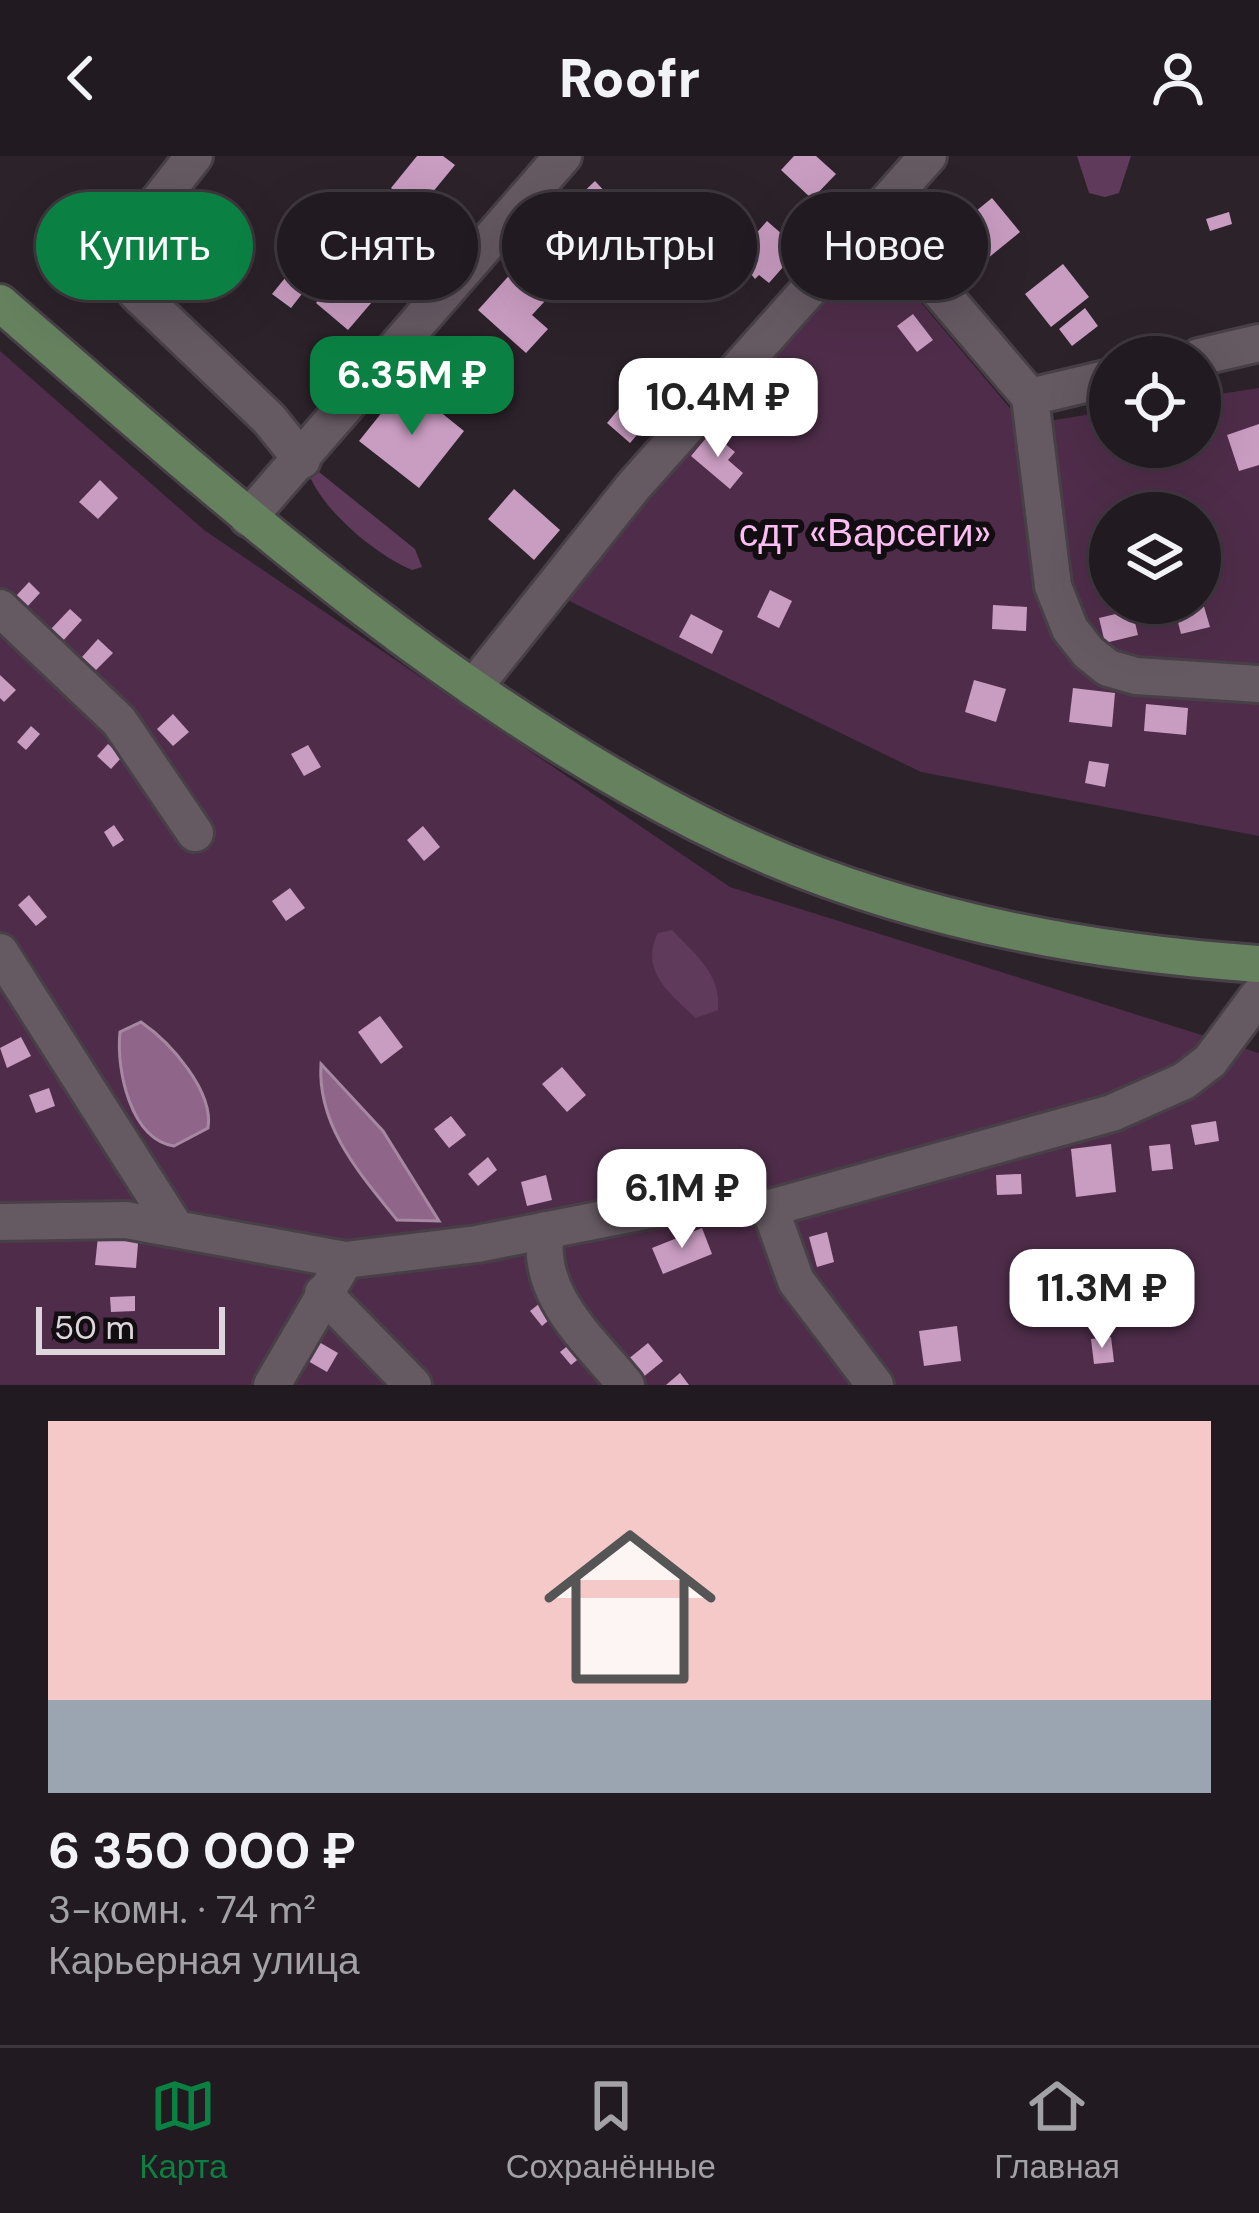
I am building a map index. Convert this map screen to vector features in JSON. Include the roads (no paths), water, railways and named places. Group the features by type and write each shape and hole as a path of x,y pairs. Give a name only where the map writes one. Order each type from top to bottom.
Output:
{"main road":[{"path":"0,303 248,518 473,688 700,824 893,901 1066,943 1259,964"}],"street":[{"path":"194,156 120,251 137,293 269,419 302,460"},
{"path":"248,518 563,156"},
{"path":"896,192 928,156"},
{"path":"473,688 632,487 799,300"},
{"path":"947,300 1030,398 1053,586 1070,628 1088,652 1108,668 1136,676 1259,684"},
{"path":"1221,352 1259,343"},
{"path":"1030,398 1089,383"},
{"path":"0,608 119,721 195,833"},
{"path":"0,952 175,1227"},
{"path":"0,1222 126,1220 345,1260 546,1230 705,1199 770,1208 1112,1113 1184,1081 1210,1060 1259,995"},
{"path":"770,1208 796,1281 875,1385"},
{"path":"546,1230 541,1260 553,1294 626,1385"},
{"path":"272,1385 345,1260"},
{"path":"323,1293 412,1385"}],"park label":[{"name":"сдт «Варсеги»","path":"865,532"}]}
